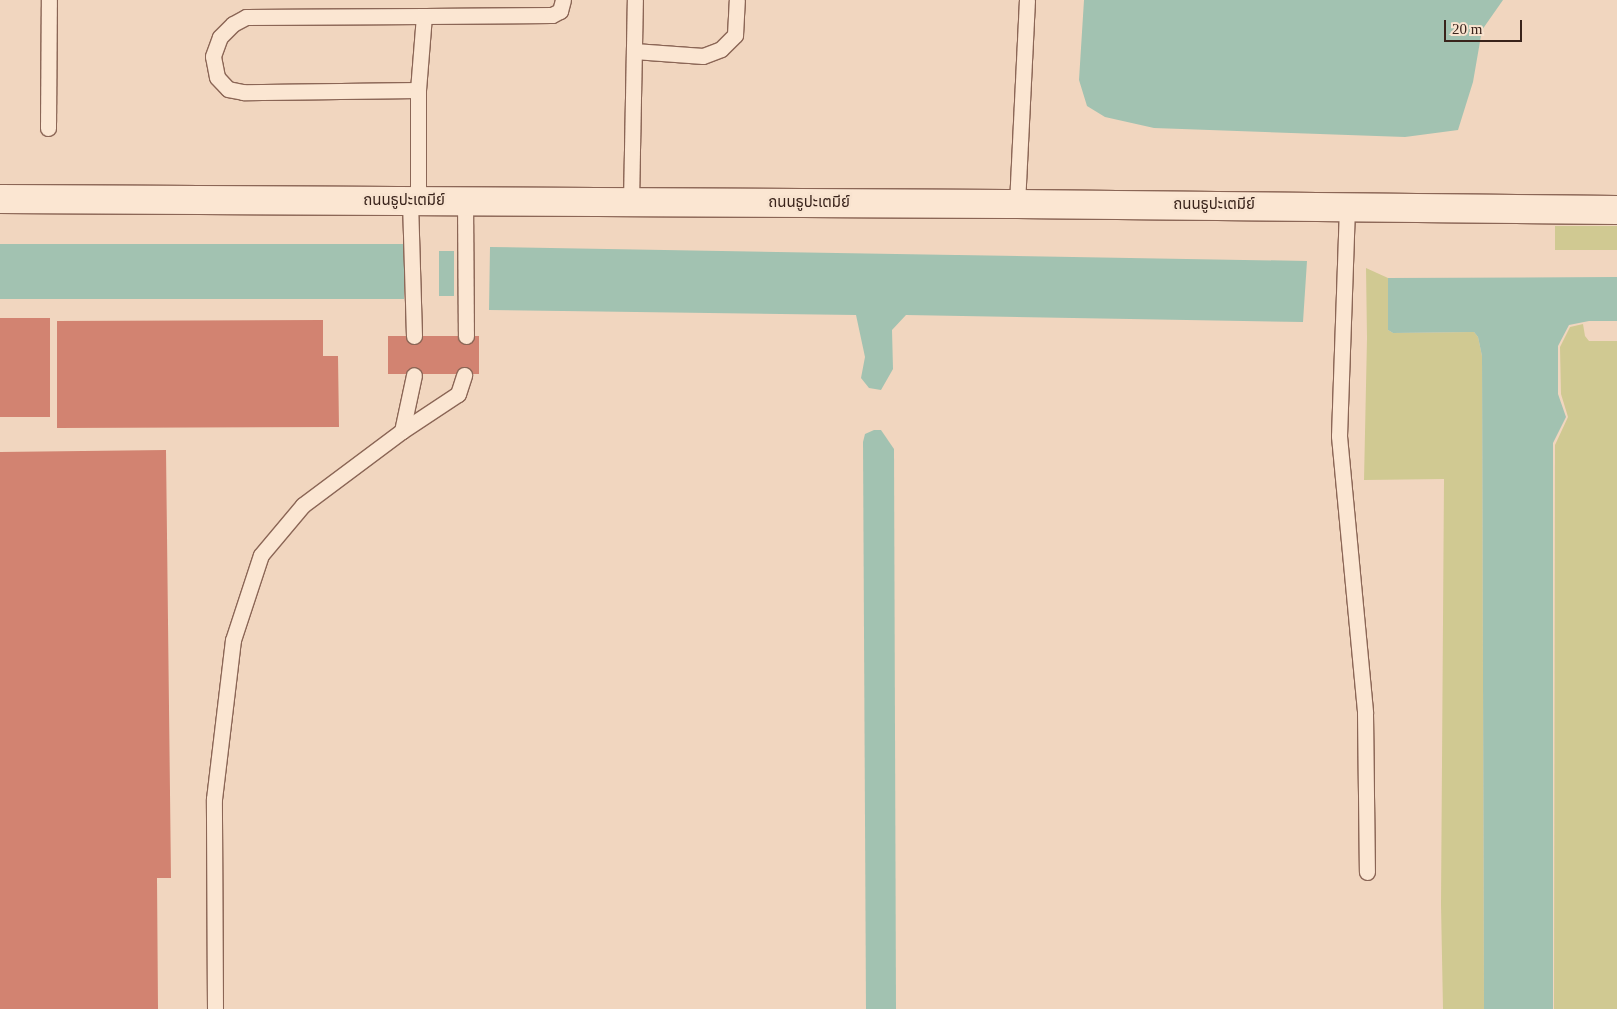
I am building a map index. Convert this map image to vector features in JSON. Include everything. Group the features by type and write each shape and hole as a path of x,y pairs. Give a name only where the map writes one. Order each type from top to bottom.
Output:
{"street":[{"name":"ถนนธูปะเตมีย์","path":"0,199 415,193 465,201 632,192 1017,204 1617,210"}],"lane":[{"path":"48,128 49,0"},
{"path":"418,90 243,92 228,89 217,77 213,56 220,37 233,24 246,17 552,15 560,11 563,0"},
{"path":"632,192 635,0"},
{"path":"634,51 703,56 721,49 735,35 737,0"},
{"path":"1017,204 1027,0"},
{"path":"414,336 412,239 418,154 418,90 424,16"},
{"path":"465,201 466,336"},
{"path":"1347,207 1339,436 1365,713 1366,872"},
{"path":"402,431 414,375"},
{"path":"215,1009 214,799 233,640 261,555 303,505 402,431 458,394 464,375"}],"shaded area":[{"path":"1084,0 1503,0 1482,30 1473,82 1458,130 1405,137 1154,128 1105,117 1087,106 1079,80"},
{"path":"1555,226 1617,226 1617,250 1555,250"},
{"path":"0,244 404,244 404,299 0,299"},
{"path":"490,247 1307,261 1303,322 906,315 892,330 893,369 881,390 869,388 861,378 865,357 856,315 489,310"},
{"path":"439,251 454,251 454,296 439,296"},
{"path":"1366,268 1388,278 1388,330 1393,333 1474,332 1478,337 1482,356 1484,1009 1443,1009 1441,905 1444,479 1364,480 1367,338"},
{"path":"1617,277 1617,321 1589,321 1569,325 1558,346 1558,394 1566,417 1553,443 1553,1009 1484,1009 1482,356 1478,337 1474,332 1393,333 1388,330 1388,278"},
{"path":"1583,324 1585,336 1589,341 1617,341 1617,1009 1554,1009 1555,445 1568,417 1561,394 1560,347 1570,327"},
{"path":"874,430 881,430 894,449 896,1009 866,1009 863,442 865,434"}],"building":[{"path":"0,318 50,318 50,417 0,417"},
{"path":"323,320 323,356 338,356 339,427 57,428 57,321"},
{"path":"388,336 479,336 479,374 388,374"},
{"path":"166,450 171,878 157,878 158,1009 0,1009 0,452"}]}
